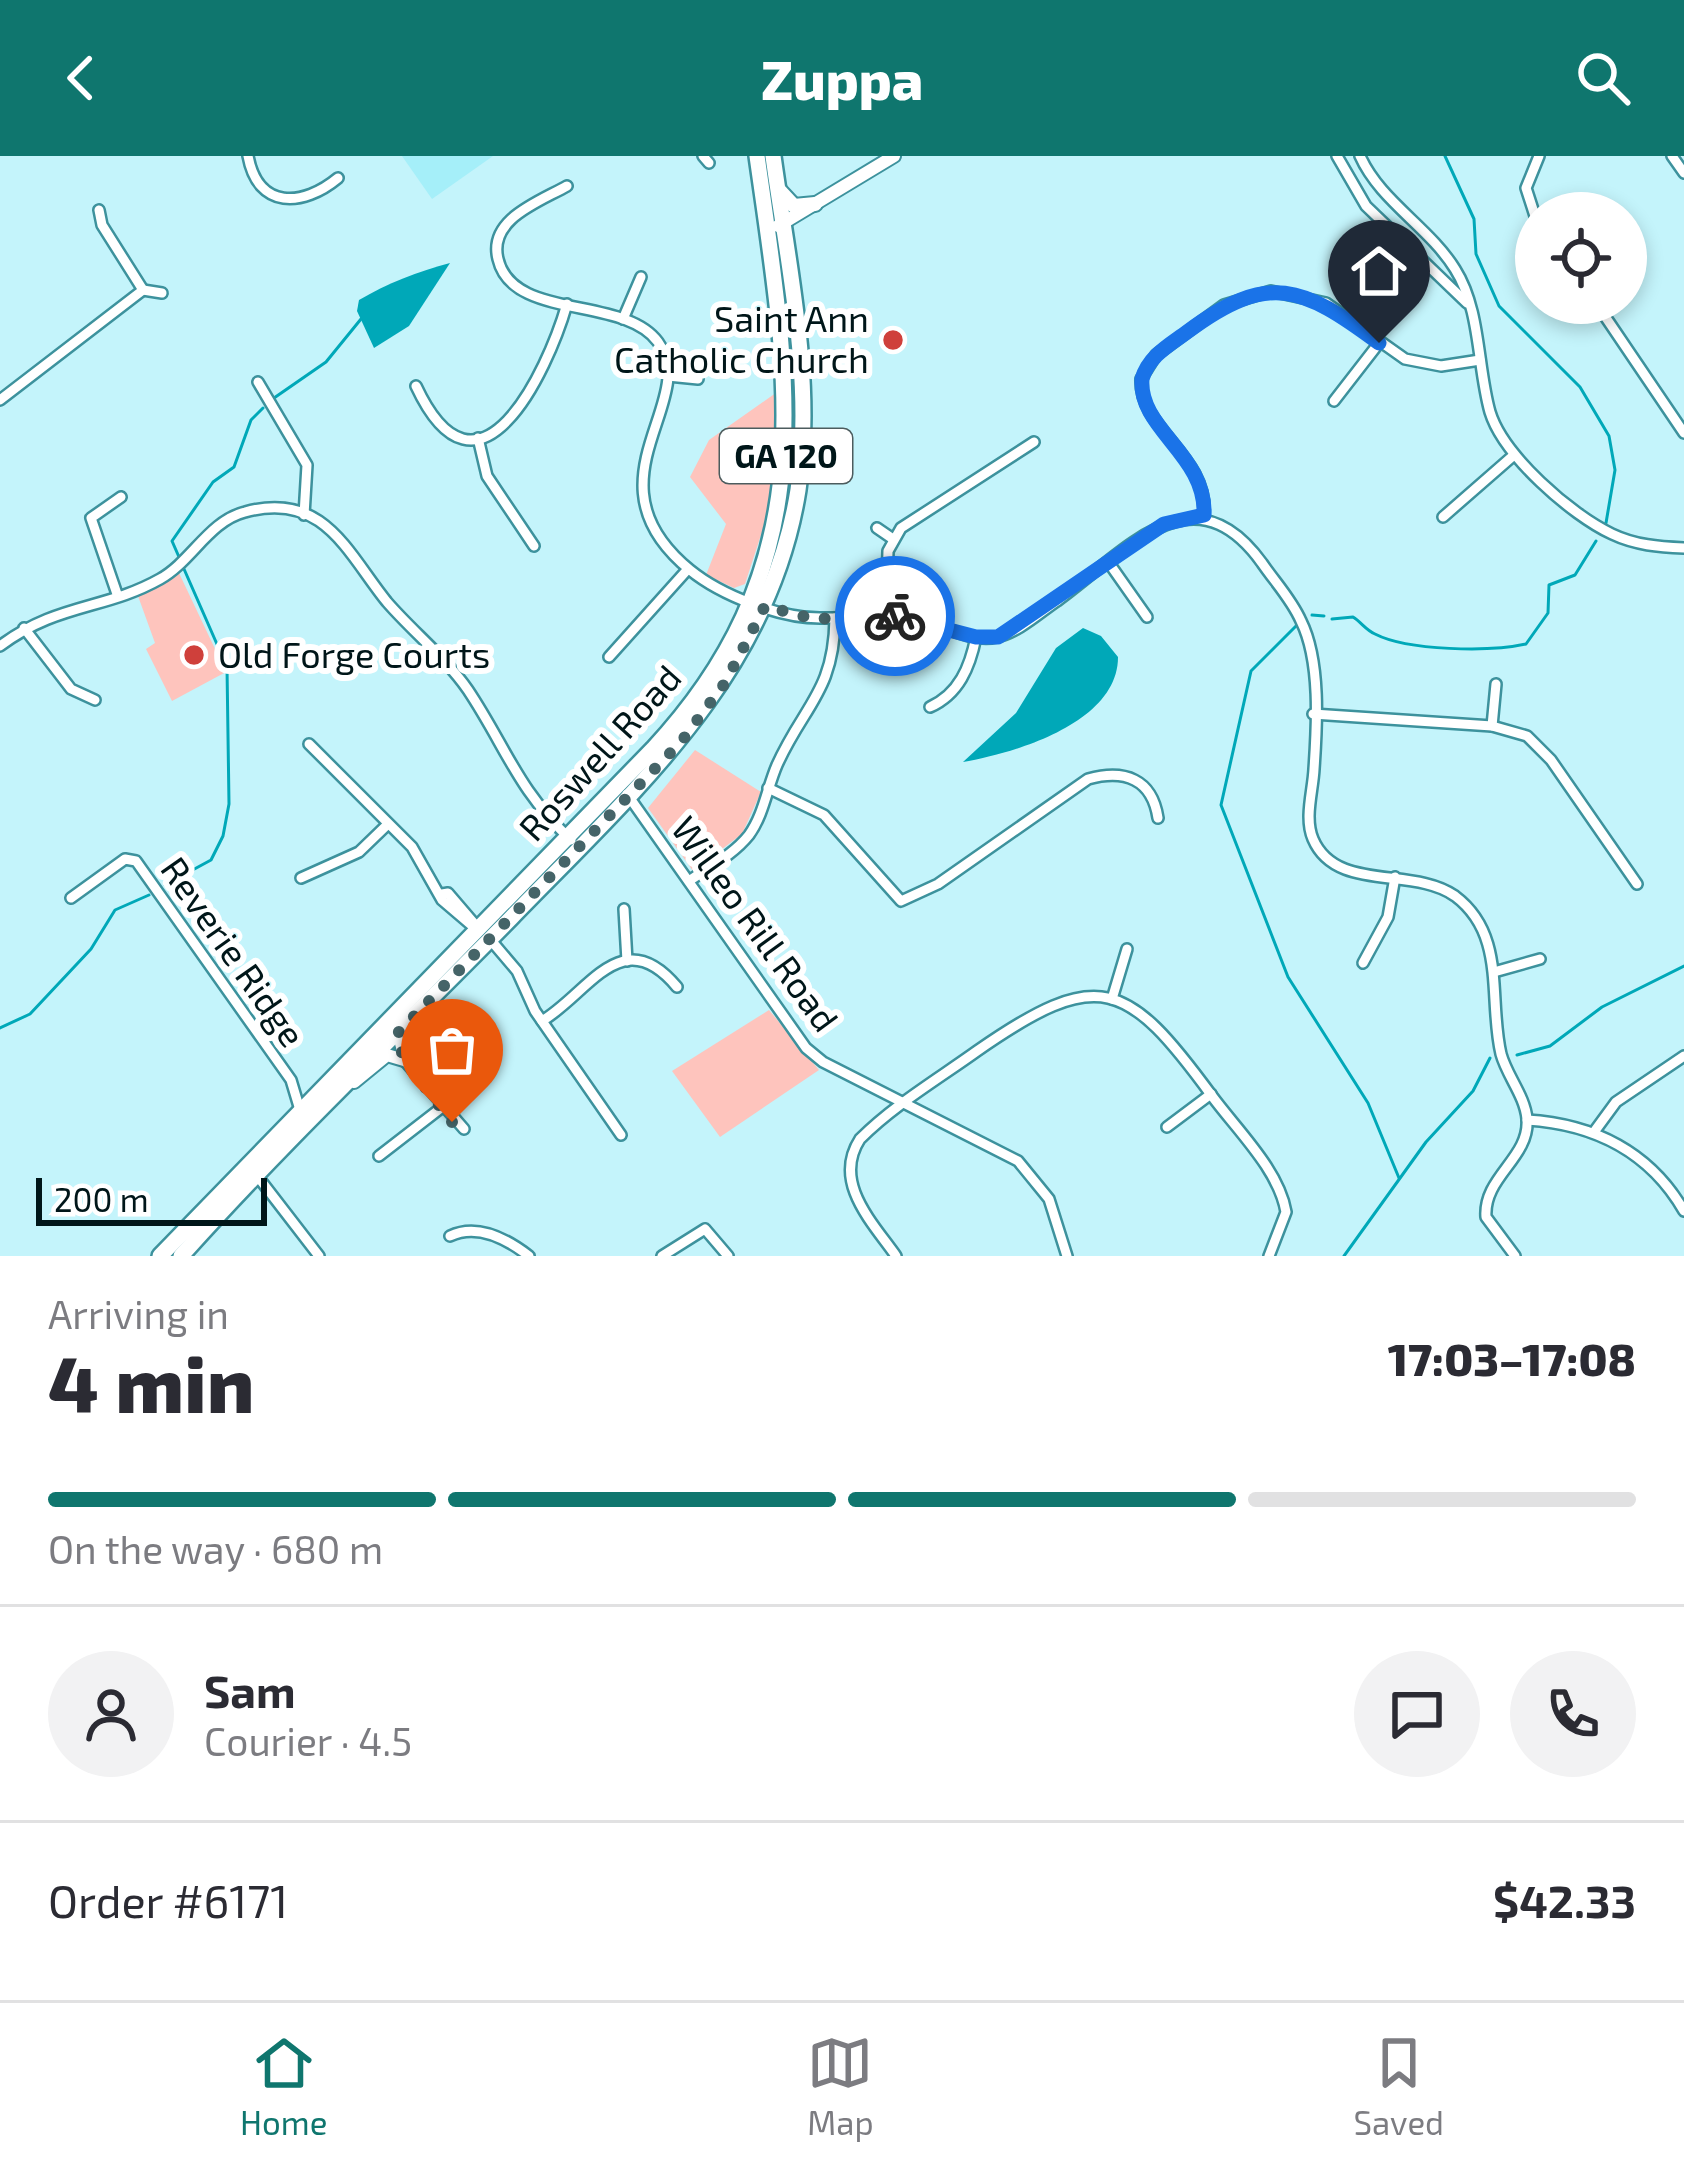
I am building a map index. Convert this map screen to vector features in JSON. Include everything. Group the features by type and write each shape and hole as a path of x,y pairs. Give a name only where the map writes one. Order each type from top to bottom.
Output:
{"highway":[{"name":"Roswell Road","path":"181,1256 300,1110 484,934 710,706 794,513 803,419 775,226 758,156"},
{"name":"Roswell Road","path":"772,156 777,185 775,226"},
{"name":"Roswell Road","path":"160,1256 343,1089 484,934"}],"main road":[{"path":"777,185 794,206 815,204"}],"street":[{"path":"248,156 255,179 279,199 305,200 338,178"},
{"path":"775,226 895,156"},
{"path":"1337,156 1366,206 1467,303"},
{"path":"1360,156 1376,182 1442,251 1462,281 1494,423 1514,455 1604,530 1644,545 1684,548"},
{"path":"1527,192 1539,156"},
{"path":"1672,156 1684,173"},
{"path":"567,186 511,219 495,247 501,272 513,286 623,319 660,344 668,376 643,458 641,484 654,525 688,568 758,603 802,617 918,619 976,637 1008,633 1164,524 1204,515 1239,533 1299,616 1311,658 1309,817 1314,841 1340,868 1430,883 1464,904 1484,931 1494,972 1500,1050 1527,1120 1521,1145 1490,1188 1485,1207 1490,1228 1515,1256"},
{"path":"99,210 102,225 143,290"},
{"path":"623,319 641,278"},
{"path":"0,400 143,290 162,293"},
{"path":"1204,515 1199,477 1143,397 1142,379 1149,362 1224,305 1271,291 1326,304 1379,343 1426,364 1480,360"},
{"path":"416,386 433,418 447,430 478,438 516,418 552,352 568,304"},
{"path":"1609,324 1684,433"},
{"path":"1334,401 1379,343"},
{"path":"668,376 698,379"},
{"path":"257,382 307,465 304,515"},
{"path":"478,438 487,476 534,546"},
{"path":"886,616 885,570 893,538 919,514 989,475 1034,442"},
{"path":"1443,517 1514,455"},
{"path":"117,594 92,518 121,497"},
{"path":"0,646 45,616 169,574 238,514 266,508 304,515 344,538 386,600 468,690 515,778 574,842"},
{"path":"877,527 893,538"},
{"path":"1109,563 1147,617"},
{"path":"609,657 688,568"},
{"path":"689,881 744,840 828,673 835,618"},
{"path":"24,628 71,689 95,700"},
{"path":"930,707 948,696 965,674 976,637"},
{"path":"1492,726 1496,684"},
{"path":"1313,714 1492,726 1517,732 1542,749 1630,866 1637,884"},
{"path":"309,744 416,852 442,894 517,970 542,1022 621,1135"},
{"path":"768,788 824,815 902,902 938,884 1088,779 1114,775 1139,780 1154,795 1158,818"},
{"name":"Willeo Rill Road","path":"624,791 806,1048 823,1062 997,1148 1031,1172 1054,1208 1067,1256"},
{"path":"302,878 359,852 388,824"},
{"name":"Reverie Ridge","path":"71,898 125,859 136,861 291,1080"},
{"path":"1363,963 1388,917 1395,877"},
{"path":"624,909 627,961"},
{"path":"1112,999 1127,949"},
{"path":"1494,972 1525,968 1540,959"},
{"path":"542,1022 601,971 627,961 653,965 677,987"},
{"path":"896,1256 858,1201 850,1168 860,1139 906,1101 1040,1009 1081,996 1112,999 1156,1023 1211,1094 1284,1203 1282,1229 1269,1256"},
{"path":"397,1034 404,1060 464,1129"},
{"path":"343,1089 387,1055 404,1060"},
{"path":"1594,1132 1616,1102 1684,1056"},
{"path":"291,1080 321,1089"},
{"path":"291,1080 300,1110"},
{"path":"1167,1126 1211,1094"},
{"path":"380,1156 441,1108"},
{"path":"1527,1120 1594,1132 1654,1170 1684,1211"},
{"path":"252,1170 319,1256"},
{"path":"662,1256 705,1229 728,1256"},
{"path":"450,1236 468,1230 489,1234 529,1256"}],"shaded area":[{"path":"402,156 493,156 432,199"},
{"path":"450,263 409,326 374,348 357,311 359,300 403,278"},
{"path":"780,390 774,495 745,584 734,588 706,575 726,524 690,477 709,440"},
{"path":"179,573 226,672 172,701 146,649 155,643 138,596"},
{"path":"1083,628 1101,636 1118,657 1113,680 1101,700 1060,731 963,762 1016,713 1056,648"},
{"path":"695,750 761,792 742,834 693,871 648,808"},
{"path":"769,1010 819,1070 720,1137 672,1071"}],"waterway":[{"path":"1445,156 1474,219 1476,254 1499,306 1580,387 1609,436 1615,470 1606,523"},
{"path":"274,398 326,362 361,319"},
{"path":"179,557 172,541 213,482 234,467 251,420 263,408"},
{"path":"1332,619 1353,617 1389,640 1428,647 1526,644 1548,613 1549,585 1575,575 1596,541"},
{"path":"165,885 211,860 223,836 229,804 227,667 184,569"},
{"path":"1312,615 1324,616"},
{"path":"1297,625 1251,671 1221,805 1288,977 1368,1103 1399,1178"},
{"path":"0,1028 30,1014 91,949 115,910 149,895"},
{"path":"1517,1055 1550,1046 1602,1007 1684,966"},
{"path":"1344,1256 1426,1142 1473,1091 1490,1058"}],"way so far":[{"path":"452,1122 404,1060 397,1034 681,742 725,683 765,606 814,619 895,616"}],"place":[{"name":"Saint Ann Catholic Church","path":"893,340"},
{"name":"Old Forge Courts","path":"194,655"}],"route":[{"path":"895,616 976,637 998,637 1028,621 1164,524 1204,515 1199,477 1141,389 1149,362 1224,305 1271,291 1304,295 1334,309 1379,343"}]}
